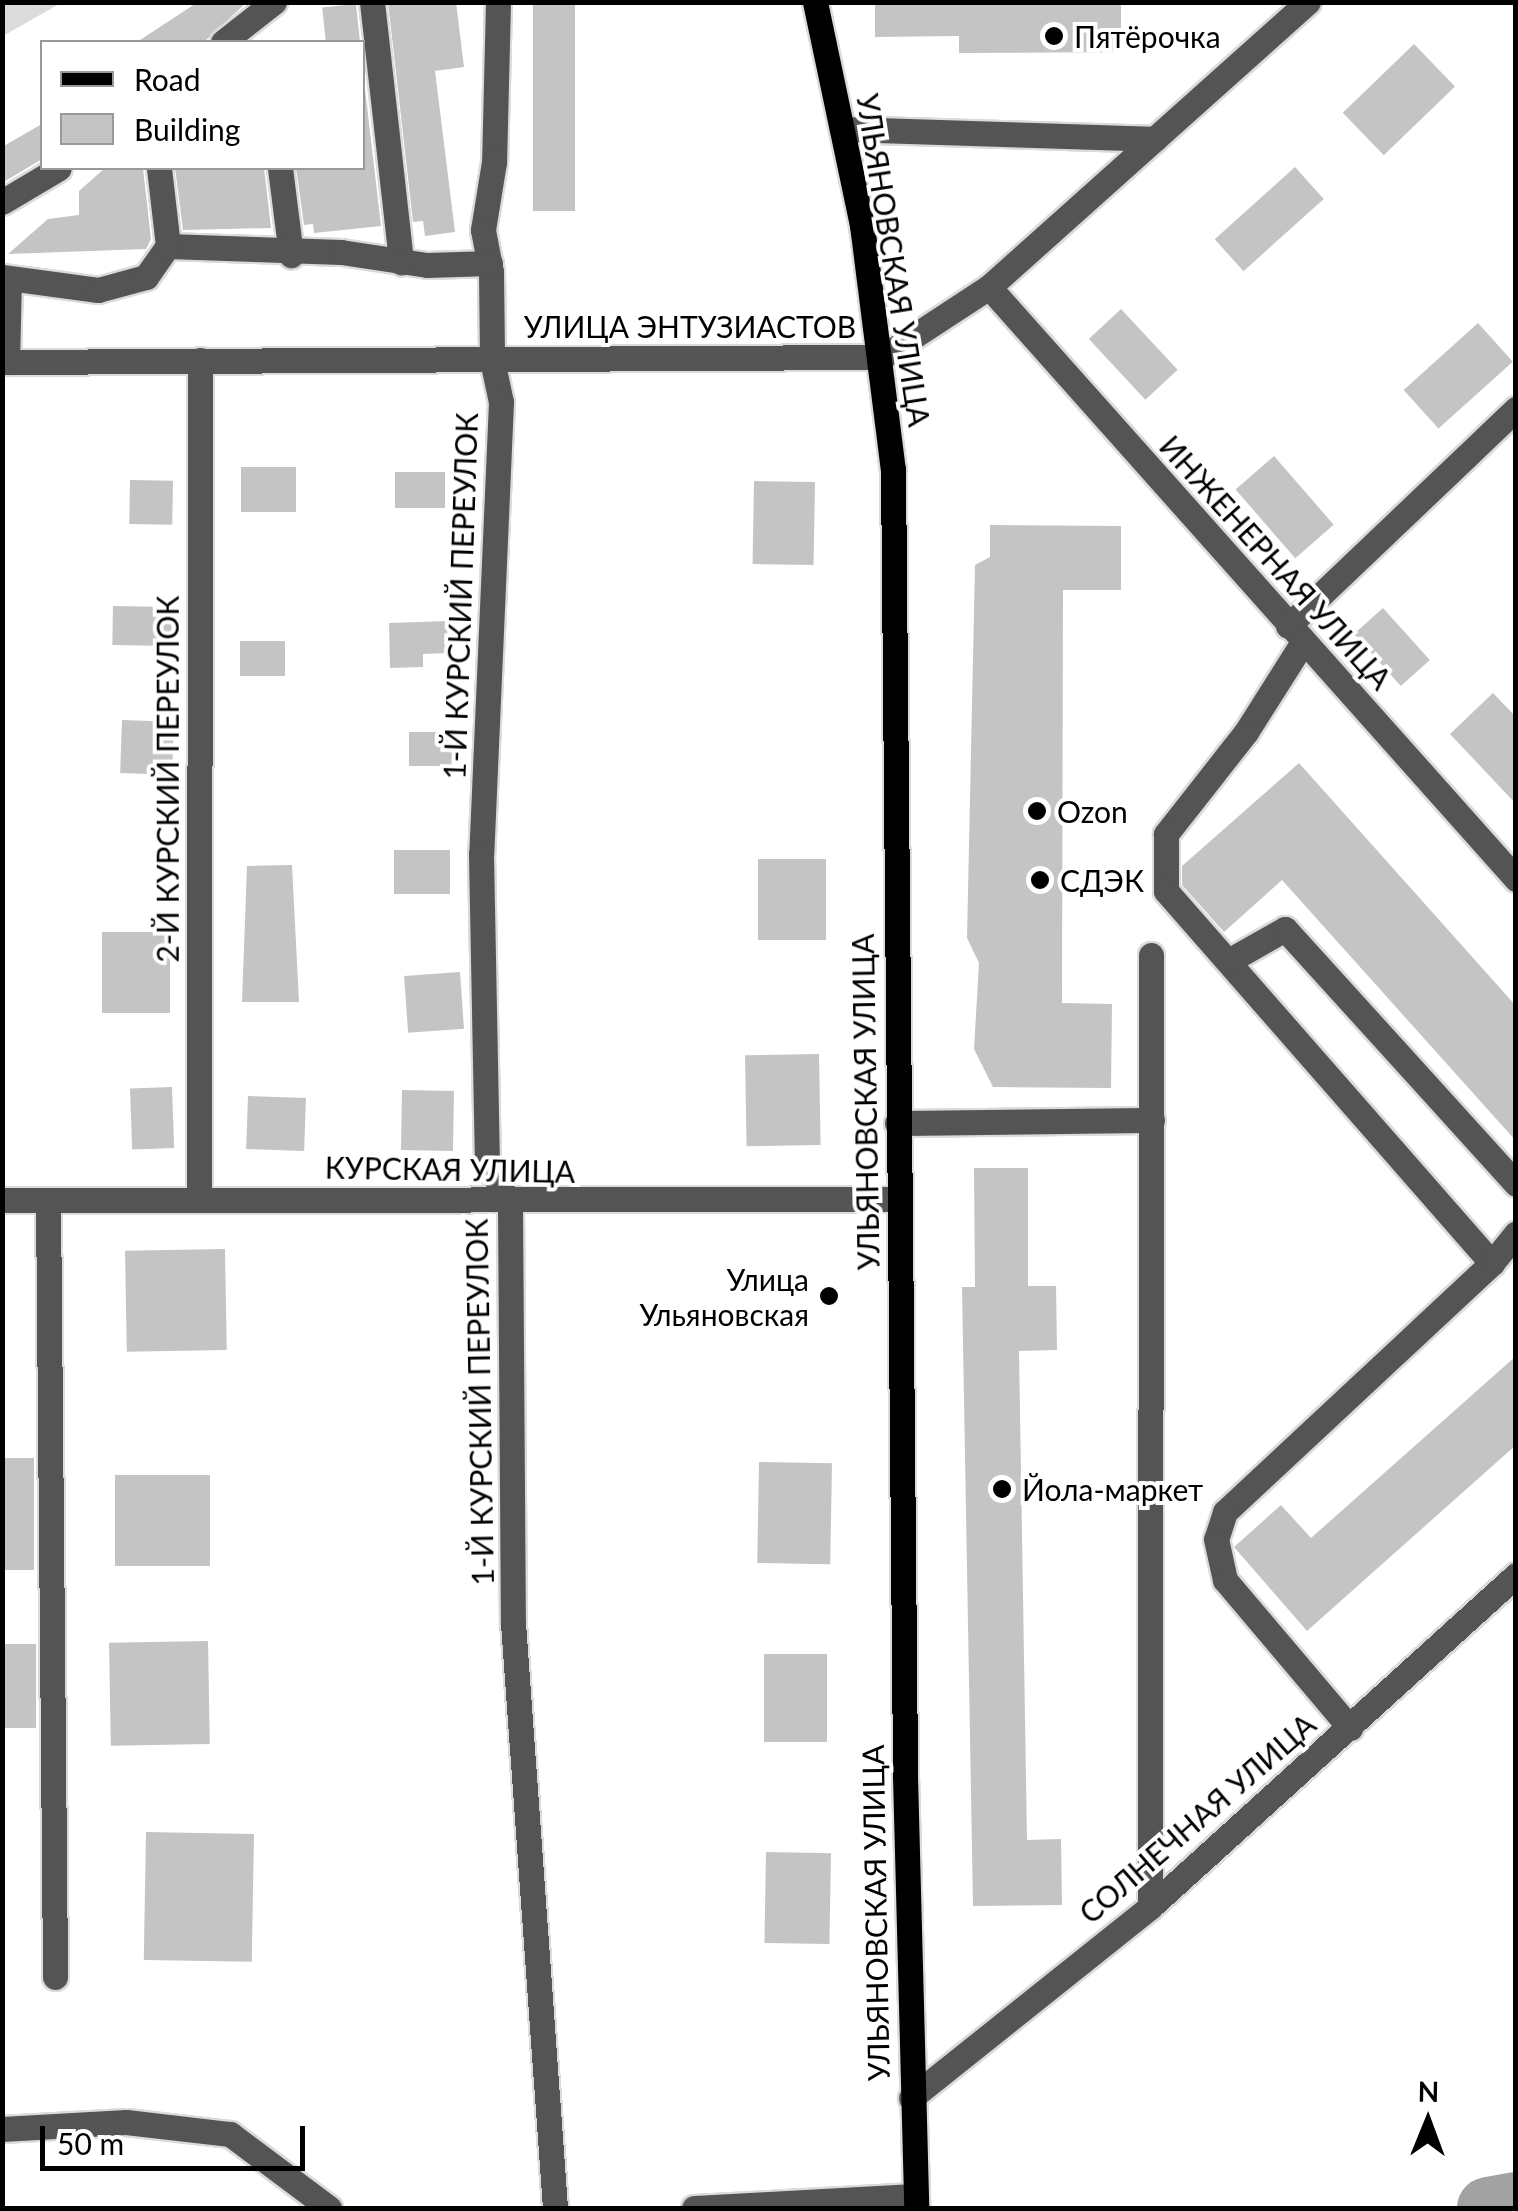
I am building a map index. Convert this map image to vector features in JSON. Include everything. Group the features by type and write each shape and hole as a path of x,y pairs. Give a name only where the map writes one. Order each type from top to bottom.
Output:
{"main road":[{"name":"УЛЬЯНОВСКАЯ УЛИЦА","path":"815,2 882,357 894,469 896,1123 911,2098 916,2202"}],"street":[{"path":"226,40 274,2"},
{"path":"372,2 401,262"},
{"name":"1-Й КУРСКИЙ ПЕРЕУЛОК","path":"498,2 494,162 483,230 490,263 492,360 501,402 480,854 487,1162 510,1204 513,1624 555,2208"},
{"name":"УЛИЦА ЭНТУЗИАСТОВ","path":"5,362 882,357 989,287 1300,5"},
{"path":"842,129 1155,139"},
{"path":"2,202 56,170"},
{"path":"5,362 6,279 98,290 127,285 160,265 168,246 158,170"},
{"path":"280,170 290,255"},
{"path":"168,246 290,255 341,252 401,262 490,263"},
{"name":"ИНЖЕНЕРНАЯ УЛИЦА","path":"989,287 1516,879"},
{"name":"2-Й КУРСКИЙ ПЕРЕУЛОК","path":"199,1198 200,360"},
{"path":"1492,1263 1232,959 1166,890 1166,834 1246,732 1296,634 1516,409"},
{"path":"1232,959 1285,929 1516,1184"},
{"path":"1150,1907 1152,955"},
{"path":"896,1123 1152,1120"},
{"name":"КУРСКАЯ УЛИЦА","path":"2,1200 199,1198 510,1204 898,1198"},
{"path":"48,1200 55,1977"},
{"path":"1350,1728 1225,1580 1216,1539 1225,1512 1492,1263 1516,1233"},
{"name":"СОЛНЕЧНАЯ УЛИЦА","path":"911,2098 1150,1907 1516,1575"},
{"path":"2,2129 126,2122 230,2134 329,2208"},
{"path":"694,2208 916,2202"}],"shaded area":[{"path":"3,2 61,2 61,3 3,36"}],"building":[{"path":"198,2 247,2 206,40 140,40"},
{"path":"388,2 456,2 464,67 435,71 455,232 425,236 423,221 413,222"},
{"path":"533,2 575,2 575,211 533,211"},
{"path":"1121,2 1121,52 959,53 959,36 875,37 875,5"},
{"path":"356,4 360,40 326,40 322,8"},
{"path":"1414,44 1455,86 1384,155 1343,113"},
{"path":"365,89 381,226 314,233 313,224 304,225 296,170 365,170"},
{"path":"40,125 40,160 2,183 2,147"},
{"path":"1295,167 1324,199 1244,271 1215,239"},
{"path":"103,170 143,170 151,239 146,249 8,254 48,219 79,215 79,191"},
{"path":"175,170 264,170 271,228 183,230"},
{"path":"1121,309 1178,370 1145,400 1089,339"},
{"path":"1478,323 1513,362 1438,429 1404,390"},
{"path":"1274,456 1334,525 1295,558 1236,489"},
{"path":"241,467 296,467 296,512 241,512"},
{"path":"395,472 445,472 445,508 395,508"},
{"path":"130,480 173,481 172,525 129,524"},
{"path":"754,481 815,482 814,565 753,564"},
{"path":"990,525 1121,526 1121,590 1063,590 1062,1003 1112,1004 1111,1088 993,1087 974,1049 979,963 967,938 975,565 990,557"},
{"path":"113,606 172,607 171,646 112,645"},
{"path":"1383,608 1430,660 1401,686 1354,634"},
{"path":"447,621 448,653 423,654 423,667 390,668 389,623"},
{"path":"240,641 285,641 285,676 240,676"},
{"path":"1493,693 1516,717 1516,804 1450,734"},
{"path":"122,720 174,722 172,775 120,773"},
{"path":"409,732 452,732 452,766 409,766"},
{"path":"1299,763 1516,1006 1516,1141 1282,880 1224,932 1182,885 1182,866"},
{"path":"394,850 450,850 450,894 394,894"},
{"path":"758,859 826,859 826,940 758,940"},
{"path":"292,865 299,1002 242,1002 247,866"},
{"path":"102,932 170,932 170,1013 102,1013"},
{"path":"460,972 464,1029 408,1033 404,976"},
{"path":"819,1054 821,1145 747,1146 745,1055"},
{"path":"172,1087 174,1148 132,1149 130,1088"},
{"path":"402,1090 454,1091 453,1151 401,1150"},
{"path":"248,1096 306,1098 304,1151 246,1149"},
{"path":"974,1168 1028,1168 1028,1286 1056,1286 1057,1350 1019,1351 1027,1840 1061,1839 1062,1905 973,1906 962,1287 975,1287"},
{"path":"225,1249 227,1350 127,1352 125,1251"},
{"path":"1516,1356 1516,1445 1307,1631 1234,1547 1281,1505 1311,1538"},
{"path":"2,1458 34,1458 34,1570 2,1570"},
{"path":"759,1462 832,1463 830,1564 757,1563"},
{"path":"115,1475 210,1475 210,1566 115,1566"},
{"path":"208,1641 210,1744 111,1746 109,1643"},
{"path":"2,1644 36,1644 36,1728 2,1728"},
{"path":"764,1654 827,1654 827,1742 764,1742"},
{"path":"146,1832 254,1834 252,1962 144,1960"},
{"path":"766,1852 831,1853 829,1944 764,1943"}],"waterway":[{"path":"1488,2208 1516,2203"}],"place":[{"name":"Пятёрочка","path":"1054,36"},
{"name":"Ozon","path":"1037,811"},
{"name":"СДЭК","path":"1040,880"},
{"name":"Улица Ульяновская","path":"829,1296"},
{"name":"Йола-маркет","path":"1002,1489"}]}
